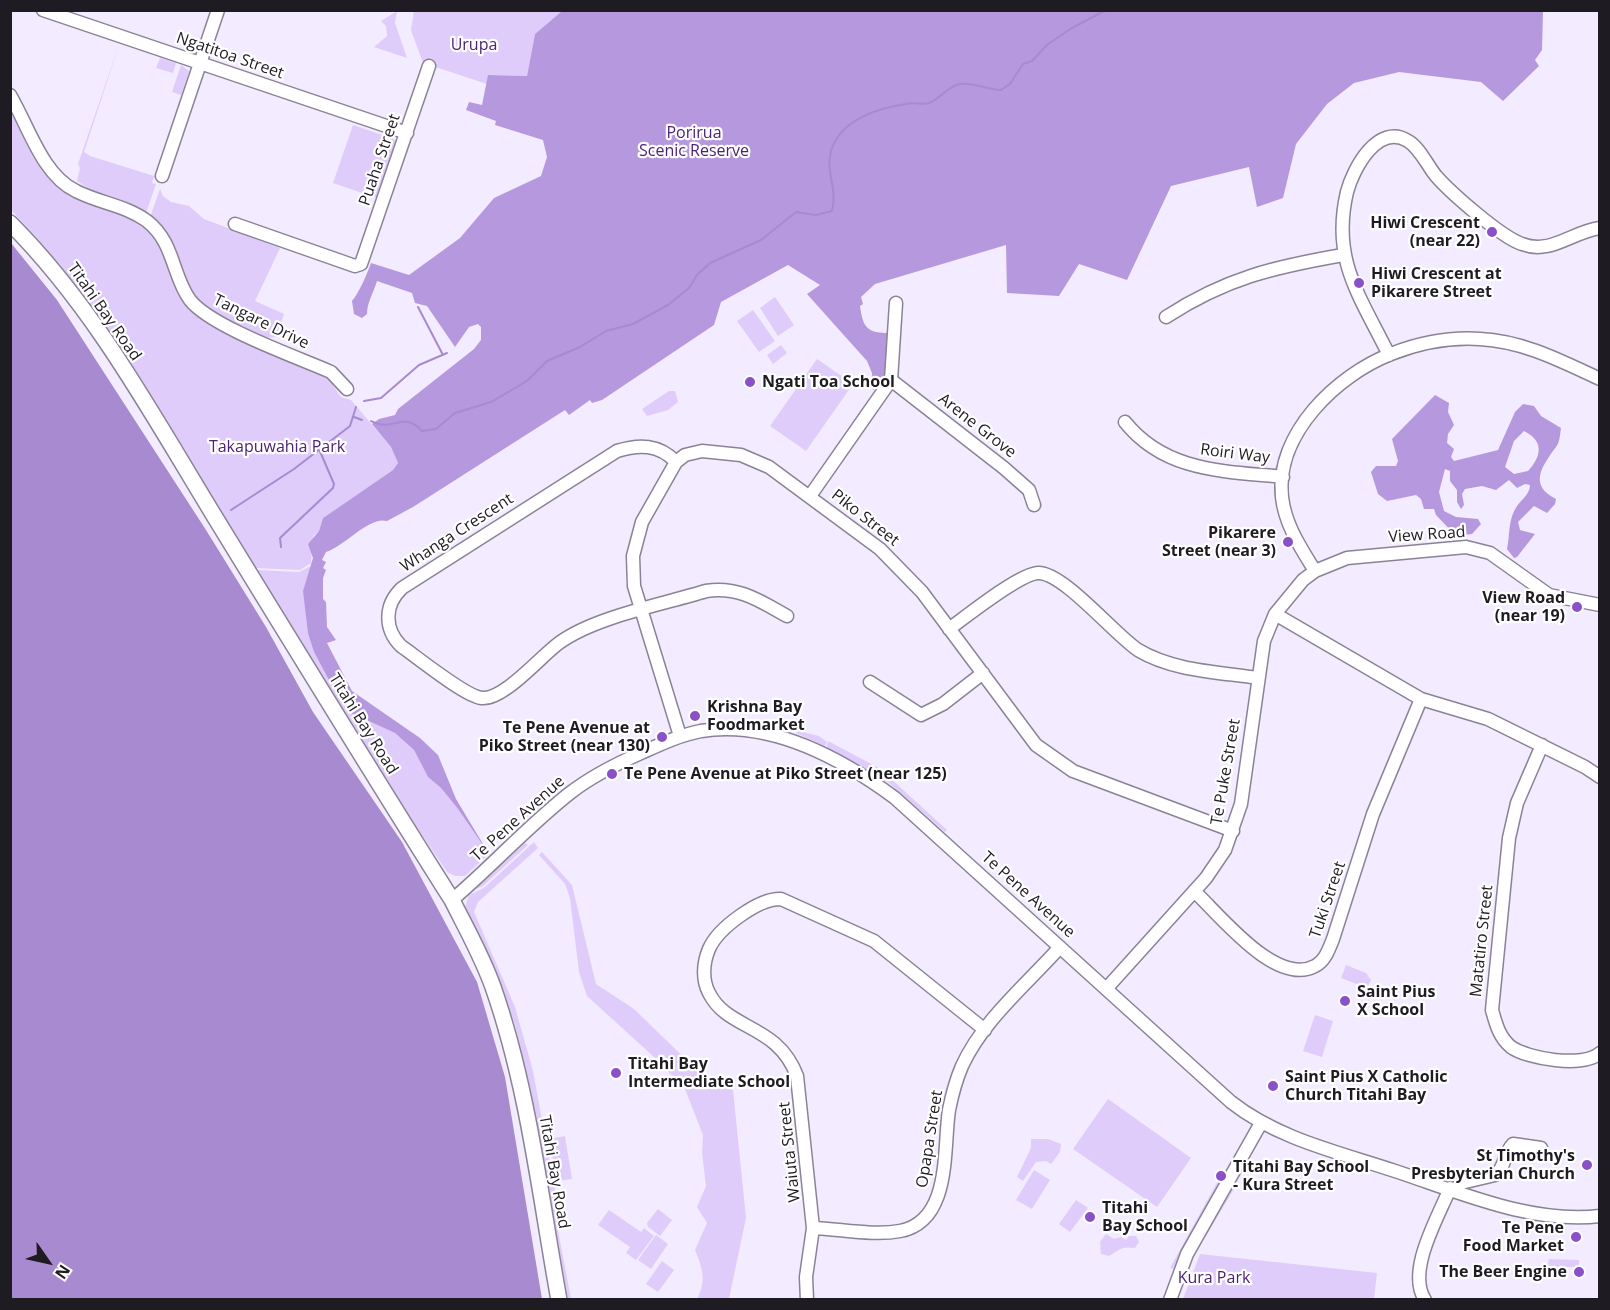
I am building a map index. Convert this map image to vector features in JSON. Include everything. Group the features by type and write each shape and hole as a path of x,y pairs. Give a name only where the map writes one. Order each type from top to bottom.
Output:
{"main road":[{"name":"Titahi Bay Road","path":"10,224 60,279 95,326 452,900 482,960 505,1026 519,1081 559,1299"}],"street":[{"name":"Ngatitoa Street","path":"43,10 407,133"},
{"path":"162,176 218,10"},
{"name":"Puaha Street","path":"235,224 355,266 362,264 429,66"},
{"name":"Tangare Drive","path":"10,95 39,149 64,184 76,191 116,204 146,221 157,231 176,264 184,291 200,310 331,372 347,389"},
{"path":"1389,355 1343,255 1343,212 1350,184 1372,147 1380,141 1392,137 1410,142 1449,189 1516,242 1531,247 1551,246 1599,228"},
{"path":"1166,317 1197,298 1244,276 1343,255"},
{"path":"810,496 891,380 896,303"},
{"path":"1315,571 1286,518 1282,477 1290,448 1297,434 1322,402 1340,384 1389,355 1449,340 1489,340 1541,352 1599,379"},
{"name":"Arene Grove","path":"891,380 1004,468 1029,490 1034,505"},
{"name":"Roiri Way","path":"1125,423 1139,440 1196,468 1282,477"},
{"name":"Whanga Crescent","path":"641,611 587,627 568,637 502,691 483,698 469,693 401,646 390,632 388,617 390,605 402,588 617,451 631,447 655,448 668,454 676,462"},
{"name":"Piko Street","path":"676,462 685,455 702,451 741,455 769,467 891,559 922,592 1036,745 1073,771 1233,831"},
{"path":"676,462 648,510 633,556 634,586 680,736"},
{"name":"View Road","path":"1315,571 1339,561 1361,556 1476,548 1497,557 1549,595 1599,605"},
{"name":"Te Puke Street","path":"1106,989 1221,858 1233,831 1242,796 1264,641 1275,614 1293,590 1315,571"},
{"path":"949,629 1014,583 1029,575 1039,573 1056,578 1120,636 1151,656 1185,667 1258,678"},
{"path":"641,611 723,588 747,594 787,616"},
{"path":"1275,614 1421,699 1488,719 1599,777"},
{"path":"870,682 921,715 943,704 983,674"},
{"name":"Tuki Street","path":"1194,891 1265,958 1281,968 1294,971 1315,966 1326,956 1333,939 1373,814 1421,699"},
{"name":"Te Pene Avenue","path":"452,900 560,801 588,780 680,736 719,729 753,732 794,742 851,770 895,798 1231,1102 1261,1124 1276,1131 1532,1213 1571,1218 1599,1216"},
{"name":"Matatiro Street","path":"1542,746 1517,803 1509,838 1492,1010 1499,1032 1510,1046 1522,1053 1574,1062 1586,1061 1599,1053"},
{"name":"Waiuta Street","path":"807,1299 806,1277 813,1228 797,1076 789,1058 775,1042 714,1003 705,985 704,965 709,947 755,905 773,898 793,902 874,941 985,1030"},
{"name":"Opapa Street","path":"813,1228 899,1231 927,1215 938,1196 952,1094 967,1056 985,1030 1060,947"},
{"path":"1170,1299 1178,1273 1192,1245 1261,1124"},
{"path":"1425,1299 1418,1287 1418,1269 1453,1189 1461,1183 1500,1172 1506,1150 1513,1144 1541,1148"}],"green space":[{"path":"397,11 395,23 407,58 374,47 387,36 386,26 381,21"},
{"name":"Urupa","path":"414,11 562,11 535,34 527,76 489,75 487,84 423,63 411,30"},
{"name":"Porirua Scenic Reserve","path":"562,11 1543,11 1542,50 1535,60 1539,66 1503,101 1481,82 1399,72 1354,83 1327,104 1296,144 1283,198 1257,207 1249,167 1171,186 1127,280 1079,264 1059,296 1007,293 1006,245 875,284 861,297 863,320 871,330 890,333 886,373 883,380 873,390 872,373 867,361 807,294 820,285 788,265 721,302 714,325 602,400 592,403 590,400 569,415 565,410 413,507 387,521 380,521 365,527 326,552 322,560 326,562 323,568 326,570 323,578 323,599 326,602 327,627 336,640 327,643 352,691 420,738 438,755 456,799 489,854 458,809 441,788 428,777 414,750 395,733 351,713 314,652 308,633 303,591 313,558 308,544 319,531 323,518 393,470 398,463 391,447 372,424 379,419 395,415 398,409 474,349 481,340 481,327 478,324 469,327 455,347 427,306 415,303 412,293 377,281 369,301 367,314 362,318 354,314 352,301 371,263 409,275 460,238 494,198 541,176 547,157 543,140 495,125 496,121 466,110 469,102 482,105 488,75 527,76 535,34"},
{"path":"119,45 84,152 90,156 154,176 152,183 156,184 145,216 97,194 77,181 80,168 78,164"},
{"path":"160,58 176,63 173,73 156,68"},
{"path":"181,65 189,71 181,95 172,92"},
{"name":"Takapuwahia Park","path":"10,110 35,159 56,184 73,194 123,214 148,232 165,256 184,301 328,378 341,397 351,400 391,447 398,463 393,470 323,518 319,531 313,536 311,563 300,570 255,568 113,337 47,251 11,210"},
{"path":"353,125 394,139 396,142 377,198 333,183"},
{"path":"160,189 163,196 171,202 189,206 204,219 280,248 255,301 284,314 276,337 263,338 208,311 190,293 149,220"},
{"path":"775,297 794,325 778,336 760,308"},
{"path":"753,310 775,341 759,352 737,321"},
{"path":"781,345 787,353 773,364 767,355"},
{"path":"817,359 853,384 806,451 770,426"},
{"path":"669,391 675,391 678,402 668,410 647,416 642,409"},
{"path":"1435,395 1449,403 1448,412 1454,425 1448,434 1447,443 1454,449 1451,457 1454,461 1498,450 1515,412 1523,404 1534,406 1541,416 1561,428 1558,443 1540,475 1542,488 1556,499 1555,504 1547,513 1534,506 1518,522 1520,530 1535,534 1514,558 1507,549 1511,521 1514,511 1527,494 1530,485 1525,484 1517,488 1509,480 1496,490 1482,486 1465,489 1462,494 1464,505 1461,509 1457,502 1457,490 1450,481 1450,471 1445,469 1439,492 1444,511 1456,517 1478,519 1481,524 1472,534 1456,536 1436,515 1434,509 1424,509 1421,499 1416,495 1387,501 1378,494 1371,472 1376,466 1396,466 1398,461 1392,439","holes":["1524,431 1538,444 1536,460 1528,471 1514,474 1505,467 1514,441"]},
{"path":"311,566 309,574 314,652 351,713 395,733 414,750 428,777 441,788 458,809 489,854 465,876 455,876 447,872 391,789 257,570 299,572"},
{"path":"798,731 819,736 827,742 825,746 796,733"},
{"path":"828,741 879,768 947,830 945,832 889,783 826,748"},
{"path":"534,842 538,848 478,902 474,912 515,1007 533,1071 561,1224 557,1225 571,1299 568,1299 529,1087 515,1025 493,966 465,907 469,895 484,888"},
{"path":"525,843 528,845 483,886 474,890"},
{"path":"542,852 572,885 596,984 634,1009 701,1074 733,1090 746,1218 729,1299 697,1299 703,1280 695,1250 707,1223 697,1207 706,1186 702,1153 703,1135 685,1089 654,1057 587,996 579,972 570,898 565,884 539,855"},
{"path":"1346,965 1366,973 1371,980 1367,988 1341,978"},
{"path":"1315,1015 1333,1021 1322,1057 1303,1051"},
{"path":"1108,1099 1191,1158 1157,1207 1073,1149"},
{"path":"565,1136 572,1179 557,1181 549,1139"},
{"path":"1031,1139 1048,1139 1061,1144 1060,1152 1051,1164 1046,1161 1036,1162 1023,1181 1017,1177 1031,1148"},
{"path":"1034,1170 1050,1180 1032,1209 1016,1200"},
{"path":"1219,1179 1222,1180 1173,1269 1170,1268"},
{"path":"1230,1188 1234,1189 1206,1236 1204,1234"},
{"path":"1076,1200 1088,1208 1070,1232 1059,1224"},
{"path":"658,1209 672,1220 660,1236 648,1227 647,1223"},
{"path":"609,1210 641,1232 644,1228 654,1236 636,1260 626,1253 630,1247 598,1225"},
{"path":"1106,1234 1114,1239 1121,1237 1126,1240 1129,1236 1136,1236 1139,1242 1135,1248 1127,1247 1109,1256 1101,1254 1100,1242"},
{"path":"656,1235 668,1244 651,1269 638,1260"},
{"name":"Kura Park","path":"1200,1254 1377,1273 1374,1299 1183,1299"},
{"path":"1549,1259 1579,1260 1579,1267 1547,1267"},
{"path":"662,1261 674,1270 658,1292 646,1284"}],"shaded area":[{"path":"11,243 57,300 206,530 266,627 313,712 402,842 477,982 505,1077 542,1299 11,1299"}],"waterway":[{"path":"371,421 385,425 409,422 422,431 436,429 455,413 491,402 527,381 547,361 580,347 606,331 633,324 668,305 689,288 697,275 710,263 761,240 796,212 816,215 832,211 834,195 829,166 831,151 843,131 861,117 909,103 929,103 951,87 960,84 1001,90 1010,84 1023,64 1032,61 1048,44 1106,10"},
{"path":"418,307 443,355"},
{"path":"364,401 381,398 419,365 447,353"},
{"path":"231,510 294,469 350,426 356,407"},
{"path":"354,417 362,420"},
{"path":"281,547 280,538 333,488 334,484 319,449"}],"place":[{"name":"Hiwi Crescent (near 22)","path":"1492,232"},
{"name":"Hiwi Crescent at Pikarere Street","path":"1359,283"},
{"name":"Ngati Toa School","path":"750,382"},
{"name":"Pikarere Street (near 3)","path":"1288,542"},
{"name":"View Road (near 19)","path":"1577,607"},
{"name":"Krishna Bay Foodmarket","path":"695,716"},
{"name":"Te Pene Avenue at Piko Street (near 130)","path":"662,737"},
{"name":"Te Pene Avenue at Piko Street (near 125)","path":"612,774"},
{"name":"Saint Pius X School","path":"1345,1001"},
{"name":"Titahi Bay Intermediate School","path":"616,1073"},
{"name":"Saint Pius X Catholic Church Titahi Bay","path":"1273,1086"},
{"name":"St Timothy's Presbyterian Church","path":"1587,1165"},
{"name":"Titahi Bay School - Kura Street","path":"1221,1176"},
{"name":"Titahi Bay School","path":"1090,1217"},
{"name":"Te Pene Food Market","path":"1576,1237"},
{"name":"The Beer Engine","path":"1579,1272"}]}
